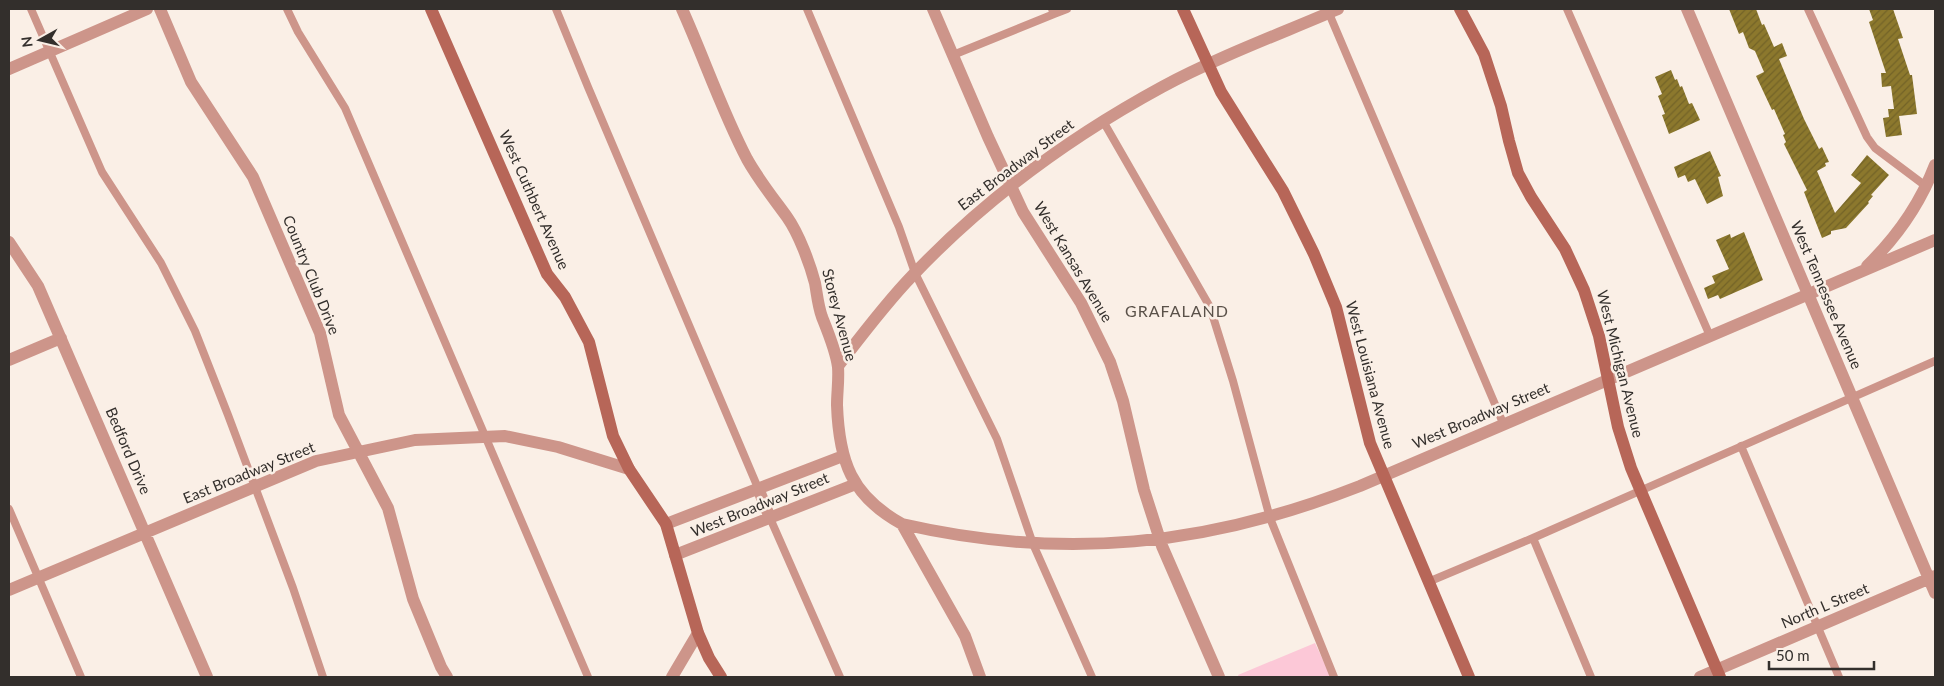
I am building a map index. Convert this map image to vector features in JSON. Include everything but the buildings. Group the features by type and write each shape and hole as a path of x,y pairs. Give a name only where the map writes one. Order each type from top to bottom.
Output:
{"street":[{"path":"9,69 147,9"},
{"name":"Country Club Drive","path":"160,9 191,82 253,178 320,334 339,415 388,508 413,599 441,667 448,677"},
{"name":"West Cuthbert Avenue","path":"431,9 547,274 565,297 589,342 613,436 629,470 666,524 698,633 709,658 721,677"},
{"name":"Storey Avenue","path":"682,9 741,147 757,176 796,233 815,284 821,315 838,366 839,436 843,456 856,484 873,505 885,515 902,524"},
{"name":"West Kansas Avenue","path":"933,9 1011,186 1032,229 1081,303 1110,362 1123,401 1144,490 1159,539 1219,677"},
{"name":"West Louisiana Avenue","path":"1183,9 1208,65 1234,115 1283,190 1314,254 1336,307 1370,443 1469,677"},
{"name":"West Michigan Avenue","path":"1460,9 1484,54 1501,106 1518,173 1531,197 1565,249 1584,290 1599,336 1620,436 1640,490 1719,674"},
{"name":"West Tennessee Avenue","path":"1687,9 1852,397 1932,578 1935,593"},
{"name":"East Broadway Street","path":"838,366 859,337 915,273 960,228 1064,146 1163,86 1331,10"},
{"path":"1863,270 1895,236 1926,186 1935,165"},
{"name":"West Broadway Street","path":"902,524 953,536 1004,542 1095,545 1210,532 1270,518 1324,500 1384,475 1935,240"},
{"name":"Bedford Drive","path":"9,242 38,286 62,338 207,677"},
{"path":"9,360 62,338"},
{"name":"East Broadway Street","path":"9,590 316,461 415,440 505,436 558,447 629,470"},
{"name":"West Broadway Street","path":"666,524 843,456"},
{"name":"West Broadway Street","path":"675,556 856,484"},
{"path":"758,488 770,518"},
{"path":"902,524 965,636 980,677"},
{"name":"North L Street","path":"1700,677 1719,674 1817,627 1932,578"},
{"path":"672,677 698,633"}],"lane":[{"path":"31,9 102,172 161,263 195,331 293,588 323,677"},
{"path":"288,9 298,32 345,108 588,677"},
{"path":"556,9 758,488"},
{"path":"807,9 899,227 915,273 996,439 1033,544 1092,677"},
{"path":"953,55 1053,11 1067,9"},
{"path":"1567,9 1710,336"},
{"path":"1808,9 1867,137 1875,148 1926,186"},
{"path":"1331,10 1503,424"},
{"path":"1103,121 1210,307 1233,381 1270,518 1334,677"},
{"path":"1428,582 1935,361"},
{"path":"1741,446 1839,677"},
{"path":"9,508 81,677"},
{"path":"770,518 840,677"},
{"path":"1532,538 1591,677"}],"shaded area":[{"path":"1315,643 1331,677 1239,677 1238,675"}],"district":[{"name":"GRAFALAND","path":"1177,311"}]}
